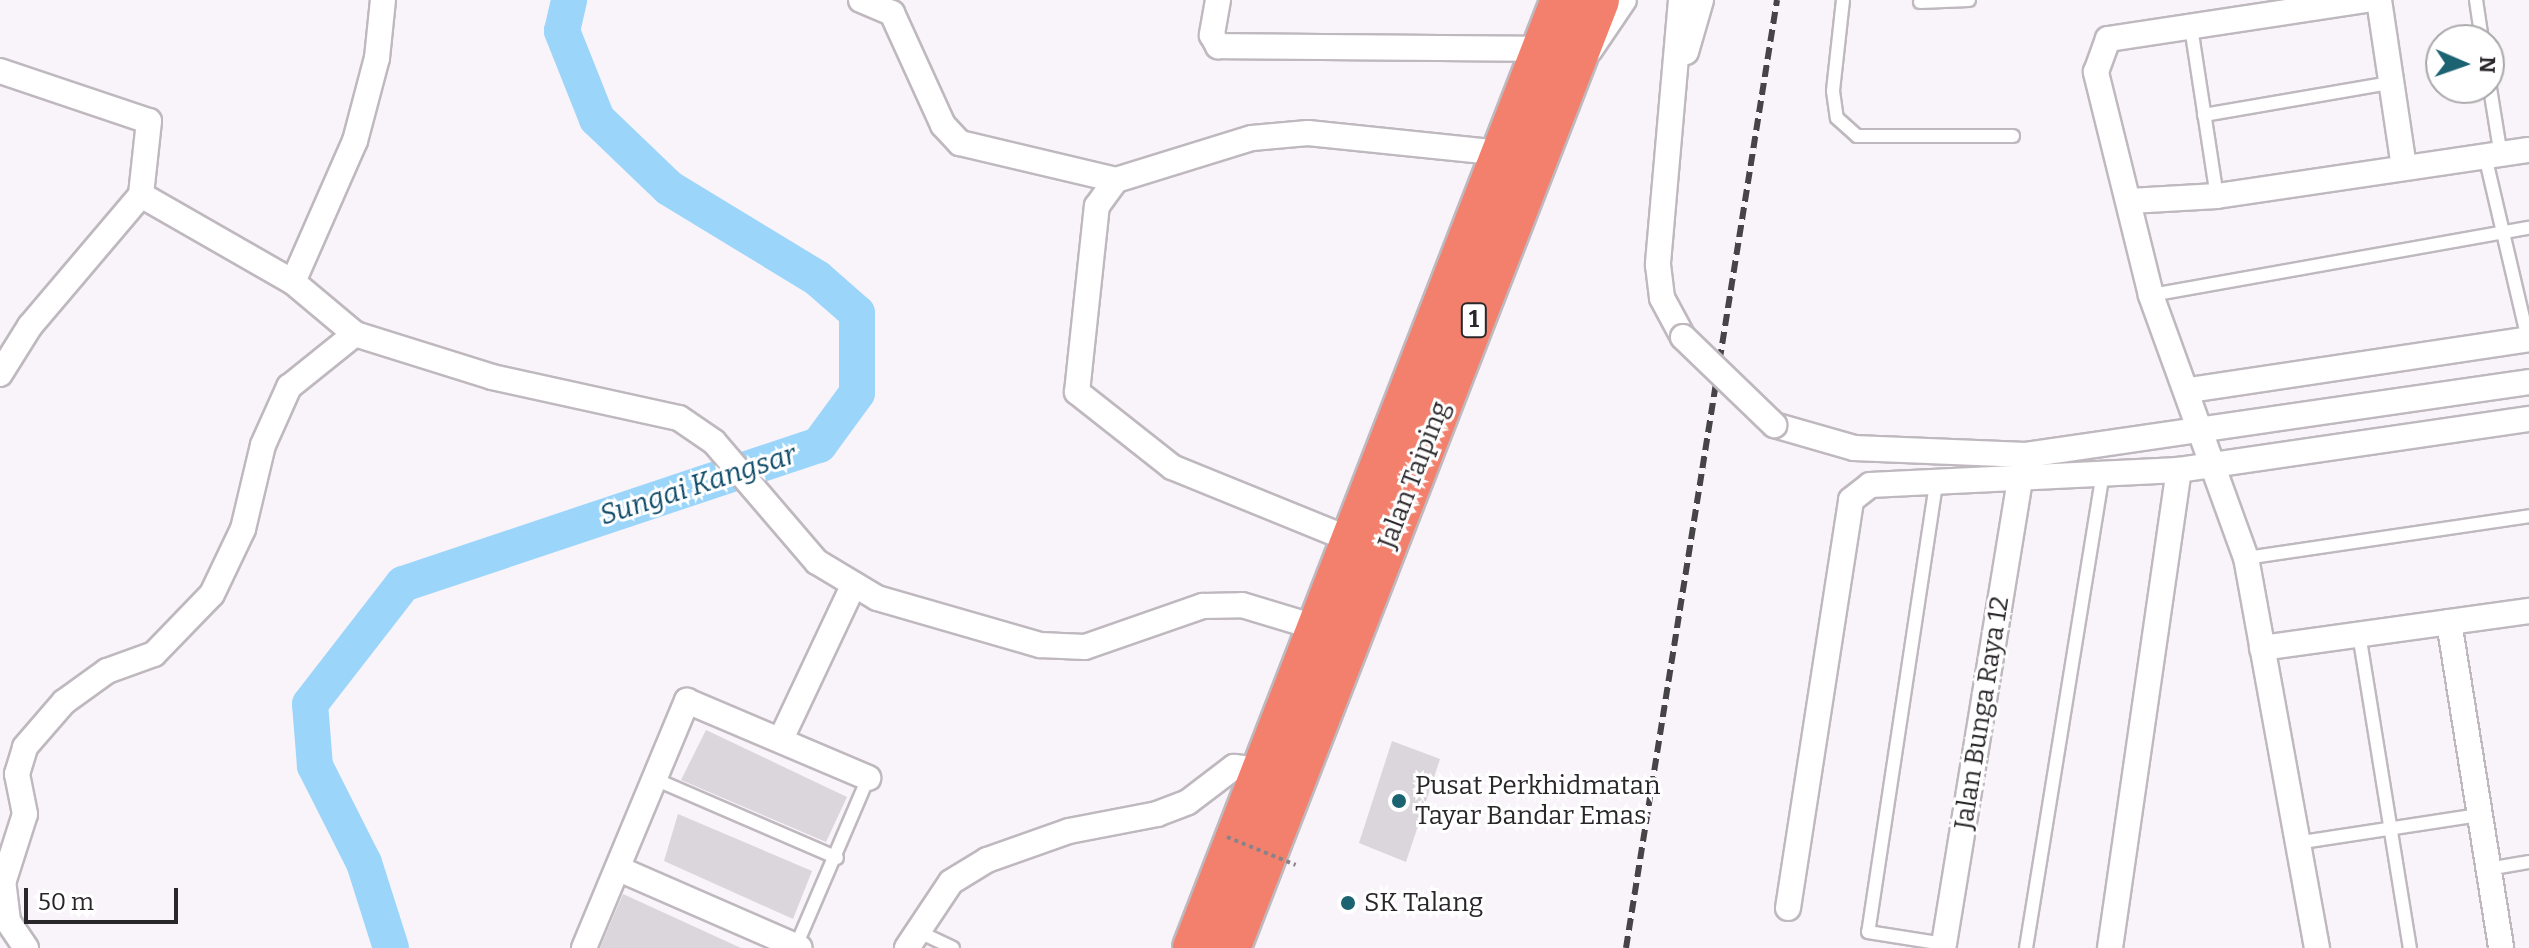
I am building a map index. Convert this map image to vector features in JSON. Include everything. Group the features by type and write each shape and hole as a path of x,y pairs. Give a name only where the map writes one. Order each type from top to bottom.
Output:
{"highway":[{"name":"Jalan Taiping","path":"1228,948 1335,634 1557,59 1563,0"},
{"name":"Jalan Taiping","path":"1195,948 1264,770 1335,634 1354,541 1503,153 1557,59 1597,0"}],"street":[{"path":"293,282 355,141 377,58 383,0"},
{"path":"861,0 892,13 943,125 960,143 1116,180 1240,141 1308,133 1503,153"},
{"path":"1218,0 1212,35 1218,46 1557,59 1606,36 1624,0"},
{"path":"1681,0 1678,73 1658,265 1662,298 1683,337 1774,425 1854,448 2010,454 2203,430 2529,382"},
{"path":"1678,73 1701,0"},
{"path":"2317,948 2246,558 2189,390 2151,295 2096,72 2108,39 2306,5 2366,0"},
{"path":"2379,0 2404,167"},
{"path":"0,71 149,121 141,195 30,326 0,374"},
{"path":"2130,201 2217,196 2404,167 2494,158 2529,150"},
{"path":"1116,180 1097,206 1077,392 1172,467 1354,541"},
{"path":"141,195 293,282 355,334 492,377 679,418 714,442 771,517 817,562 877,598 1040,645 1085,647 1203,606 1242,605 1335,634"},
{"path":"21,946 8,921 3,883 25,814 17,774 25,747 64,702 107,671 154,654 212,594 243,529 263,445 289,387 355,334"},
{"path":"2189,390 2529,339"},
{"path":"1788,908 1851,500 1870,485 2102,478 2216,466 2529,419"},
{"path":"2110,948 2179,470"},
{"name":"Jalan Bunga Raya 12","path":"1944,944 2020,482"},
{"path":"781,739 854,584"},
{"path":"2262,648 2529,611"},
{"path":"2449,622 2501,948"},
{"path":"584,948 657,780 687,701 868,778"},
{"path":"911,939 951,882 987,860 1069,831 1157,814 1188,802 1234,767 1264,770"},
{"path":"619,869 798,947"}],"lane":[{"path":"1843,0 1833,91 1837,118 1857,136 2013,136"},
{"path":"1920,2 1969,0"},
{"path":"2476,0 2480,24"},
{"path":"2191,27 2217,196"},
{"path":"2204,115 2390,83"},
{"path":"2490,104 2504,231 2529,339"},
{"path":"2151,295 2529,228"},
{"path":"2026,948 2102,478"},
{"path":"1936,484 1868,932 1944,944"},
{"path":"2246,558 2529,516"},
{"path":"2359,634 2410,948"},
{"path":"798,947 868,778"},
{"path":"657,780 837,858"},
{"path":"2296,843 2479,815"},
{"path":"2488,869 2529,862"},
{"path":"911,939 953,948"}],"path":[{"path":"1227,837 1296,865"}],"building":[{"path":"706,730 847,797 826,842 681,780"},
{"name":"Pusat Perkhidmatan Tayar Bandar Emas","path":"1392,741 1440,759 1406,862 1359,843"},
{"path":"678,814 812,871 793,919 664,861"},
{"path":"623,894 741,948 600,948"}],"waterway":[{"name":"Sungai Kangsar","path":"391,948 364,863 315,766 310,704 403,584 819,445 857,393 857,313 817,278 669,188 597,119 562,31 569,0"}],"railway":[{"path":"1626,948 1777,0"}],"place":[{"name":"Pusat Perkhidmatan Tayar Bandar Emas","path":"1399,801"},
{"name":"SK Talang","path":"1348,903"}]}
